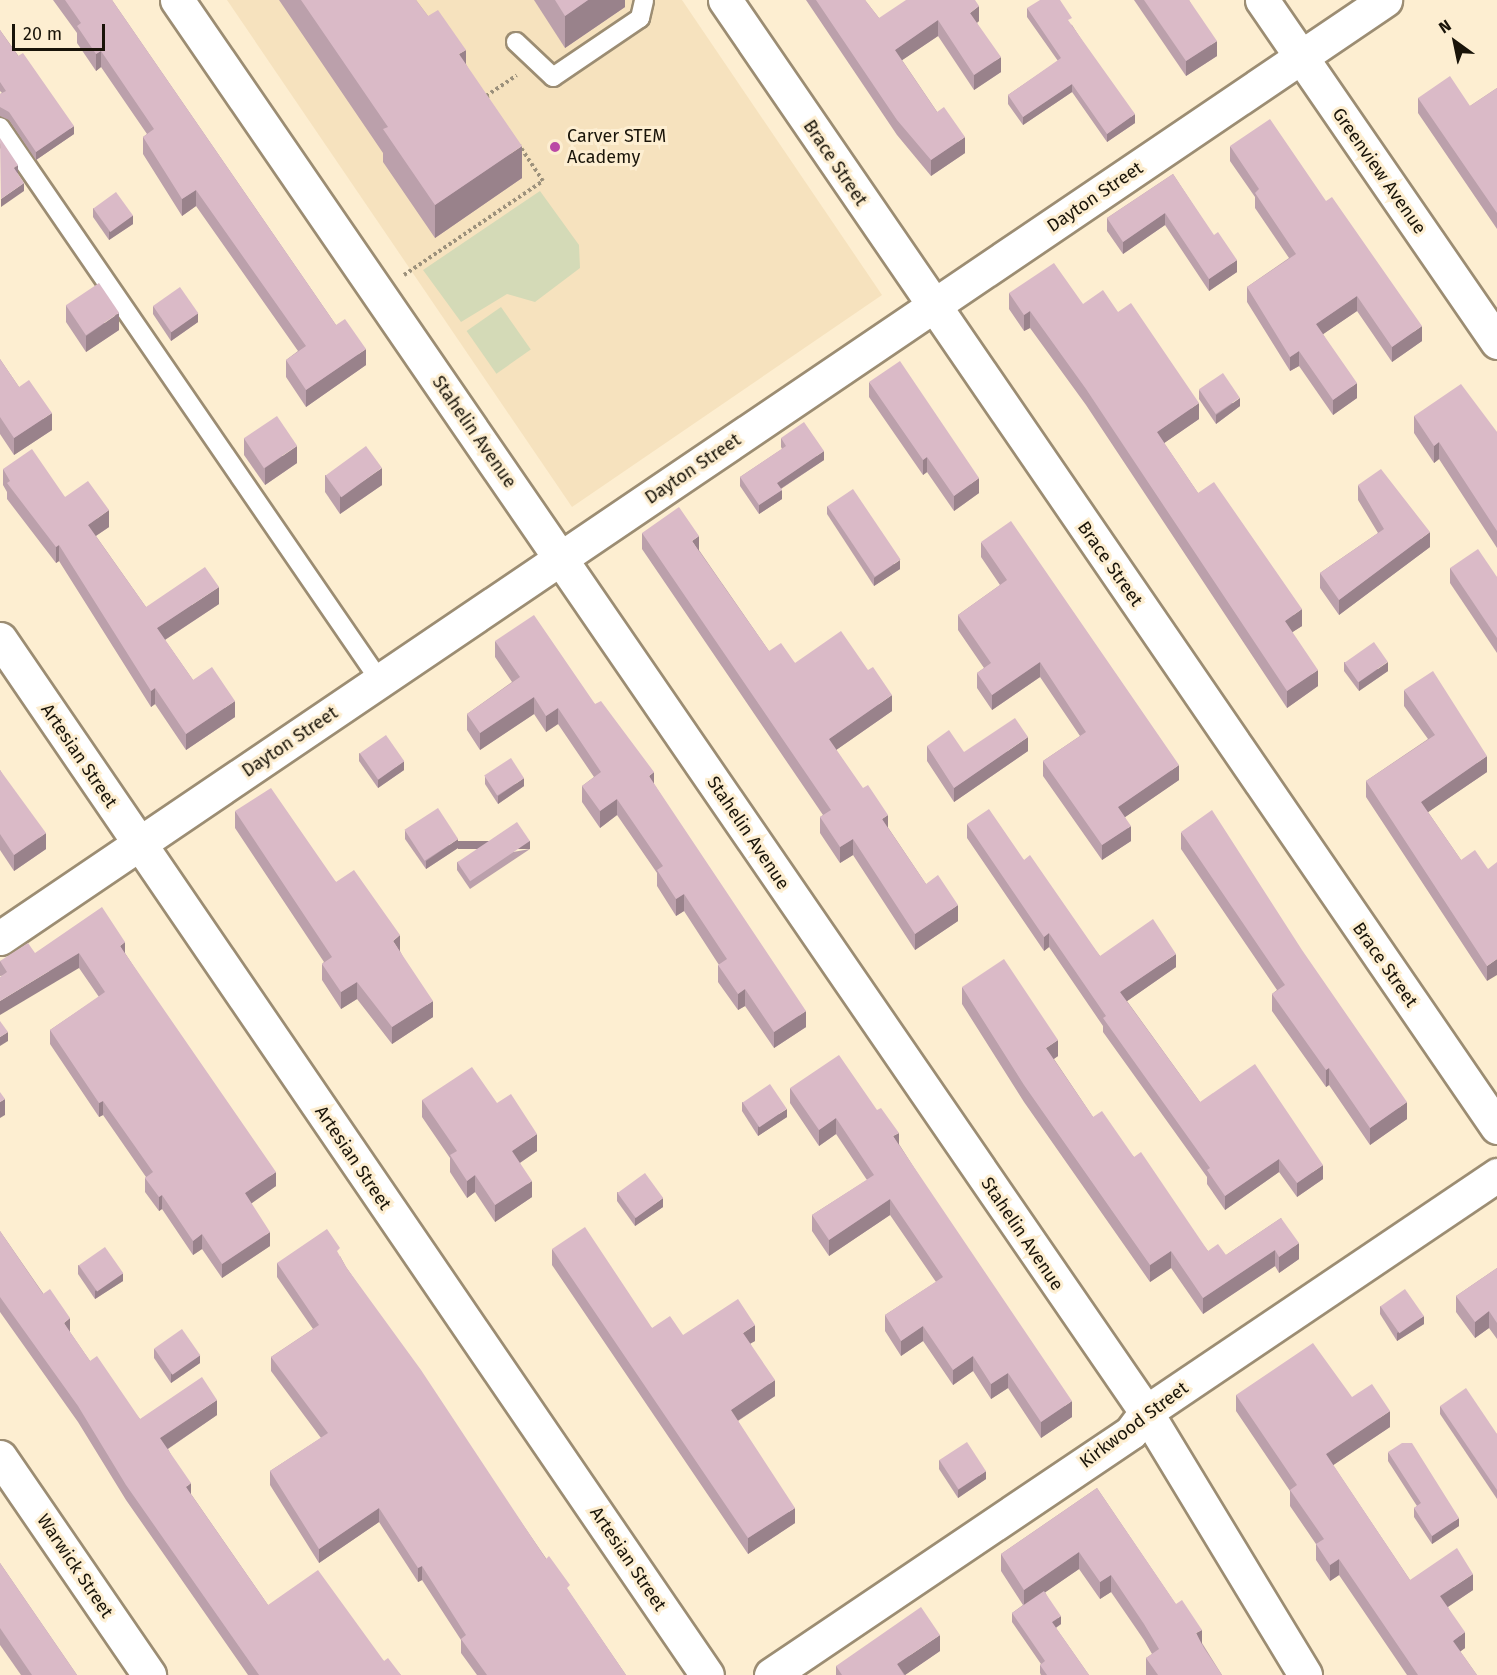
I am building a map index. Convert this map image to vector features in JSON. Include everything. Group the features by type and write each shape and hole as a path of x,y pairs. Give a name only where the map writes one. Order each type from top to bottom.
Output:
{"street":[{"name":"Stahelin Avenue","path":"177,0 1146,1412 1305,1675"},
{"name":"Brace Street","path":"725,0 932,307 1497,1127"},
{"name":"Greenview Avenue","path":"1262,0 1497,342"},
{"name":"Dayton Street","path":"0,938 1385,0"},
{"name":"Artesian Street","path":"0,639 138,845 707,1675"},
{"name":"Kirkwood Street","path":"771,1675 1131,1431 1146,1412 1497,1175"},
{"name":"Warwick Street","path":"0,1457 149,1675"}],"lane":[{"path":"516,42 553,77 640,18 644,0"},
{"path":"0,127 380,681"}],"path":[{"path":"492,106 486,96 537,61"},
{"path":"378,293 543,181 518,143"}],"shaded area":[{"name":"Carver STEM Academy","path":"227,0 682,0 882,295 572,507"}],"green space":[{"path":"540,191 579,245 580,268 535,302 507,294 461,322 423,270"},
{"path":"501,307 531,350 496,374 467,331"}],"building":[{"path":"65,0 112,0 336,325 345,319 366,349 306,390 286,360 306,346 196,190 182,199 143,137 154,129 101,51 96,54 77,26 81,23"},
{"path":"301,0 416,0 428,16 438,10 466,50 459,54 522,146 435,205 383,129 388,127"},
{"path":"555,0 588,0 565,16"},
{"path":"816,0 865,0 879,18 906,0 975,0 979,6 970,13 1001,57 974,75 938,20 895,50 937,112 944,107 965,137 931,160 897,120"},
{"path":"1040,0 1060,0 1072,18 1068,20 1135,114 1107,134 1072,84 1023,117 1008,95 1061,58 1027,8"},
{"path":"1144,0 1189,0 1217,41 1186,61"},
{"path":"0,30 18,56 23,53 74,126 36,152 9,112 0,107 0,94 6,91 0,82"},
{"path":"1450,76 1470,106 1497,88 1497,213 1418,98"},
{"path":"1270,119 1326,201 1332,197 1422,326 1392,347 1357,296 1316,324 1357,383 1333,400 1299,351 1290,357 1247,287 1296,254 1255,193 1259,189 1230,146"},
{"path":"0,138 18,165 14,168 24,183 1,199"},
{"path":"1173,174 1214,235 1218,232 1237,260 1209,279 1165,213 1123,242 1107,218"},
{"path":"116,192 133,215 110,232 93,208"},
{"path":"1054,263 1083,304 1103,290 1118,312 1131,303 1199,403 1157,432 1198,493 1214,482 1302,609 1285,621 1318,670 1287,691 1086,389 1030,311 1024,315 1009,293"},
{"path":"99,283 119,313 86,335 66,305"},
{"path":"180,287 198,313 171,332 153,306"},
{"path":"0,359 19,387 29,380 52,413 14,438 0,417"},
{"path":"900,361 979,478 954,496 927,457 923,460 869,382"},
{"path":"1223,373 1240,398 1216,414 1199,389"},
{"path":"1461,384 1497,432 1497,531 1439,442 1434,446 1414,416"},
{"path":"277,416 297,446 264,468 244,438"},
{"path":"804,422 824,451 777,483 782,490 759,505 740,477 786,446 781,438"},
{"path":"366,446 382,468 341,497 326,475"},
{"path":"32,449 65,497 88,481 109,510 88,525 146,607 205,567 219,587 157,628 193,680 212,667 235,701 186,734 155,688 151,691 59,545 56,547 7,483 10,481 3,469"},
{"path":"1381,469 1430,532 1339,600 1320,573 1384,529 1358,485"},
{"path":"853,489 901,559 875,577 827,506"},
{"path":"679,507 699,536 692,541 769,651 781,643 795,663 841,631 868,670 873,667 892,695 829,739 863,788 868,785 888,815 882,819 926,884 938,875 958,905 915,934 853,839 840,847 820,817 831,810 642,533"},
{"path":"1011,521 1179,765 1118,807 1131,826 1102,845 1043,761 1086,732 1040,662 992,695 977,673 991,663 958,615 1007,580 981,542"},
{"path":"1478,549 1497,577 1497,638 1450,568"},
{"path":"534,615 595,704 601,701 654,772 649,776 806,1011 774,1032 745,989 738,994 718,965 727,959 684,894 676,899 657,870 663,866 617,799 600,811 582,786 601,772 558,708 546,716 534,697 480,733 467,714 520,677 495,641"},
{"path":"1374,642 1388,662 1358,682 1345,663"},
{"path":"1433,671 1487,756 1421,802 1461,860 1475,850 1488,869 1497,862 1497,959 1487,966 1366,781 1435,735 1404,690"},
{"path":"1015,718 1028,737 954,788 927,746 949,730 964,752"},
{"path":"386,735 404,761 378,780 360,753"},
{"path":"511,758 524,778 497,796 484,775"},
{"path":"0,770 46,833 14,855 0,834"},
{"path":"271,788 336,882 354,870 400,935 393,941 433,1001 392,1027 357,982 341,992 322,964 332,957 235,811"},
{"path":"438,808 458,839 425,861 404,830"},
{"path":"989,809 1024,860 1030,855 1100,956 1153,919 1176,954 1120,992 1200,1102 1255,1064 1323,1165 1297,1183 1279,1159 1225,1196 1207,1170 1210,1168 1103,1018 1106,1016 1049,933 1044,937 967,824"},
{"path":"1212,810 1302,950 1407,1102 1370,1128 1329,1068 1326,1070 1272,994 1285,985 1181,832"},
{"path":"517,822 530,841 470,881 457,862"},
{"path":"102,907 125,942 120,946 276,1172 245,1193 270,1232 222,1264 202,1234 193,1241 162,1195 159,1197 145,1178 153,1172 103,1101 99,1103 50,1030 105,992 79,953 0,1001 0,977 7,972 0,961 28,943 35,953"},
{"path":"1004,959 1058,1040 1046,1048 1093,1117 1102,1111 1134,1157 1141,1152 1208,1251 1218,1244 1226,1255 1281,1218 1299,1243 1279,1257 1275,1250 1203,1298 1171,1251 1150,1265 1024,1085 962,987"},
{"path":"0,1021 8,1032 0,1037"},
{"path":"839,1055 877,1110 881,1108 899,1133 893,1136 1072,1401 1041,1422 1008,1373 991,1384 973,1356 953,1370 923,1326 901,1341 885,1315 943,1277 890,1199 829,1240 812,1215 874,1175 836,1118 819,1130 790,1088"},
{"path":"472,1067 497,1103 511,1094 537,1134 512,1151 532,1181 495,1205 475,1175 467,1181 450,1155 457,1151 422,1100"},
{"path":"770,1084 787,1109 759,1127 743,1102"},
{"path":"0,1092 5,1099 0,1102"},
{"path":"645,1173 663,1198 636,1218 617,1193"},
{"path":"585,1227 652,1328 670,1316 683,1335 738,1299 755,1325 743,1333 775,1380 731,1410 795,1508 748,1538 552,1249"},
{"path":"327,1229 340,1248 337,1251 346,1267 421,1370 546,1559 549,1556 570,1585 567,1588 626,1675 487,1675 461,1639 466,1635 422,1566 418,1568 379,1508 319,1549 270,1471 328,1433 271,1357 319,1325 277,1263"},
{"path":"0,1231 43,1294 50,1289 70,1318 64,1323 90,1361 97,1356 140,1419 202,1377 217,1400 160,1438 191,1483 186,1487 268,1605 318,1570 384,1661 388,1658 401,1675 259,1675 126,1485 78,1406 0,1297"},
{"path":"105,1247 123,1273 97,1292 79,1265"},
{"path":"1497,1268 1497,1323 1489,1311 1475,1322 1456,1296"},
{"path":"1405,1289 1424,1316 1399,1333 1380,1306"},
{"path":"182,1329 200,1355 173,1375 154,1349"},
{"path":"1313,1343 1352,1397 1372,1384 1390,1411 1326,1454 1410,1580 1457,1548 1473,1574 1440,1596 1465,1632 1453,1641 1477,1675 1418,1675 1339,1559 1330,1565 1316,1544 1324,1539 1290,1490 1297,1485 1236,1395"},
{"path":"1466,1388 1497,1434 1497,1490 1440,1406"},
{"path":"967,1442 986,1471 958,1489 939,1460"},
{"path":"1402,1443 1412,1443 1459,1518 1432,1536 1414,1508 1421,1503 1388,1452"},
{"path":"1097,1488 1176,1604 1182,1600 1202,1630 1196,1633 1222,1675 1158,1675 1146,1658 1159,1649 1144,1624 1111,1575 1100,1582 1079,1552 1024,1590 1001,1554"},
{"path":"0,1563 77,1675 32,1675 0,1628"},
{"path":"1044,1591 1061,1616 1052,1622 1089,1675 1047,1675 1040,1665 1045,1661 1012,1613"},
{"path":"921,1607 940,1635 897,1664 904,1675 842,1675 836,1666"}],"place":[{"name":"Carver STEM Academy","path":"555,147"}]}
